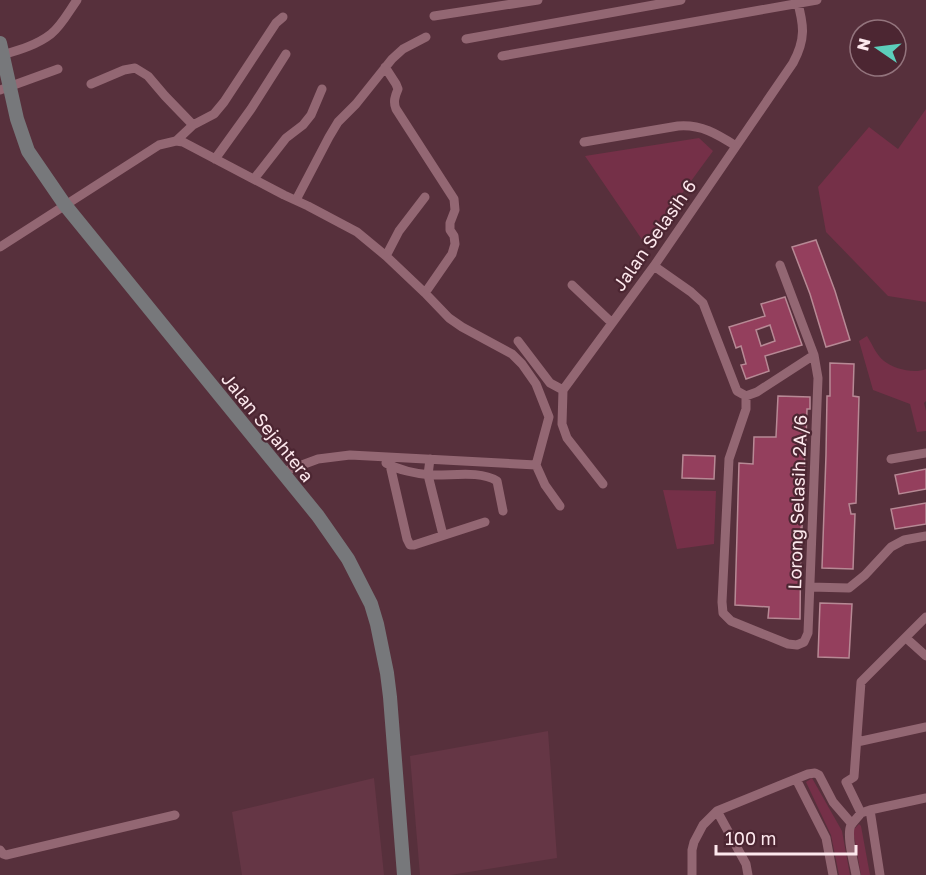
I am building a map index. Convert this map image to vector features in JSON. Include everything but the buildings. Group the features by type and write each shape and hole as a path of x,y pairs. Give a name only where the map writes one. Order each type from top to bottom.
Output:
{"main road":[{"name":"Jalan Sejahtera","path":"1,49 4,83 28,151 65,205 318,516 348,559 371,604 377,624 390,697 404,875"}],"street":[{"path":"1,49 31,46 51,34 77,0"},
{"path":"434,16 538,0"},
{"path":"466,39 681,0"},
{"path":"502,56 817,0"},
{"name":"Jalan Selasih 6","path":"563,390 654,266 798,53 804,30 798,2"},
{"path":"176,141 193,125 214,114 276,23 283,17"},
{"path":"296,200 338,122 356,105 403,49 426,37"},
{"path":"215,159 251,109 286,54"},
{"path":"92,84 124,70 135,68 148,76 193,125"},
{"path":"385,68 398,89 394,105 396,109 454,199 455,210 450,223 455,244 452,254 425,293"},
{"path":"4,83 58,69"},
{"path":"254,179 286,138 311,116 322,89"},
{"path":"584,142 687,125 714,132 736,146"},
{"path":"0,246 159,145 176,141 183,142 357,232 386,256 449,318 512,354 522,363 536,384 549,417 536,465 545,485 560,506"},
{"path":"386,256 399,231 425,197"},
{"path":"654,266 703,303 737,391 746,396 757,392 814,355"},
{"name":"Lorong Selasih 2A/6","path":"746,396 746,409 729,459 723,613 731,621 788,644 797,645 804,642 808,633 818,378 814,355 780,266"},
{"path":"572,285 612,323"},
{"path":"518,341 550,383 563,390 562,424 567,438 603,484"},
{"path":"549,417 562,412"},
{"path":"891,459 926,453"},
{"path":"282,472 318,459 351,455 536,465"},
{"path":"373,456 390,465 428,475 492,477 497,481 503,511"},
{"path":"430,459 428,475 443,535"},
{"path":"390,465 410,545 485,522"},
{"path":"810,587 849,588 866,575 891,547 904,540 926,536"},
{"path":"880,875 865,811 846,782 854,777 861,682 926,617"},
{"path":"906,638 926,656"},
{"path":"857,742 926,727"},
{"path":"692,875 694,842 703,825 717,811 808,774 819,775 833,802 852,824"},
{"path":"796,779 826,838 833,875"},
{"path":"856,875 850,842 852,824 865,811 926,798"},
{"path":"717,811 746,864 748,875"},
{"path":"0,850 6,855 175,815"}],"shaded area":[{"path":"926,109 926,302 888,296 826,232 818,187 869,127 898,149"},
{"path":"699,138 713,151 645,244 585,156"},
{"path":"867,336 879,356 888,364 910,371 926,369 926,401 924,403 926,431 917,432 910,404 873,390 859,341"},
{"path":"663,490 716,491 714,544 677,549"},
{"path":"548,731 557,858 450,875 420,875 410,756"},
{"path":"374,778 384,875 242,875 232,812"},
{"path":"812,778 842,831 850,875 839,875 831,835 806,782"},
{"path":"859,824 870,875 861,875 854,836 854,829"}]}
